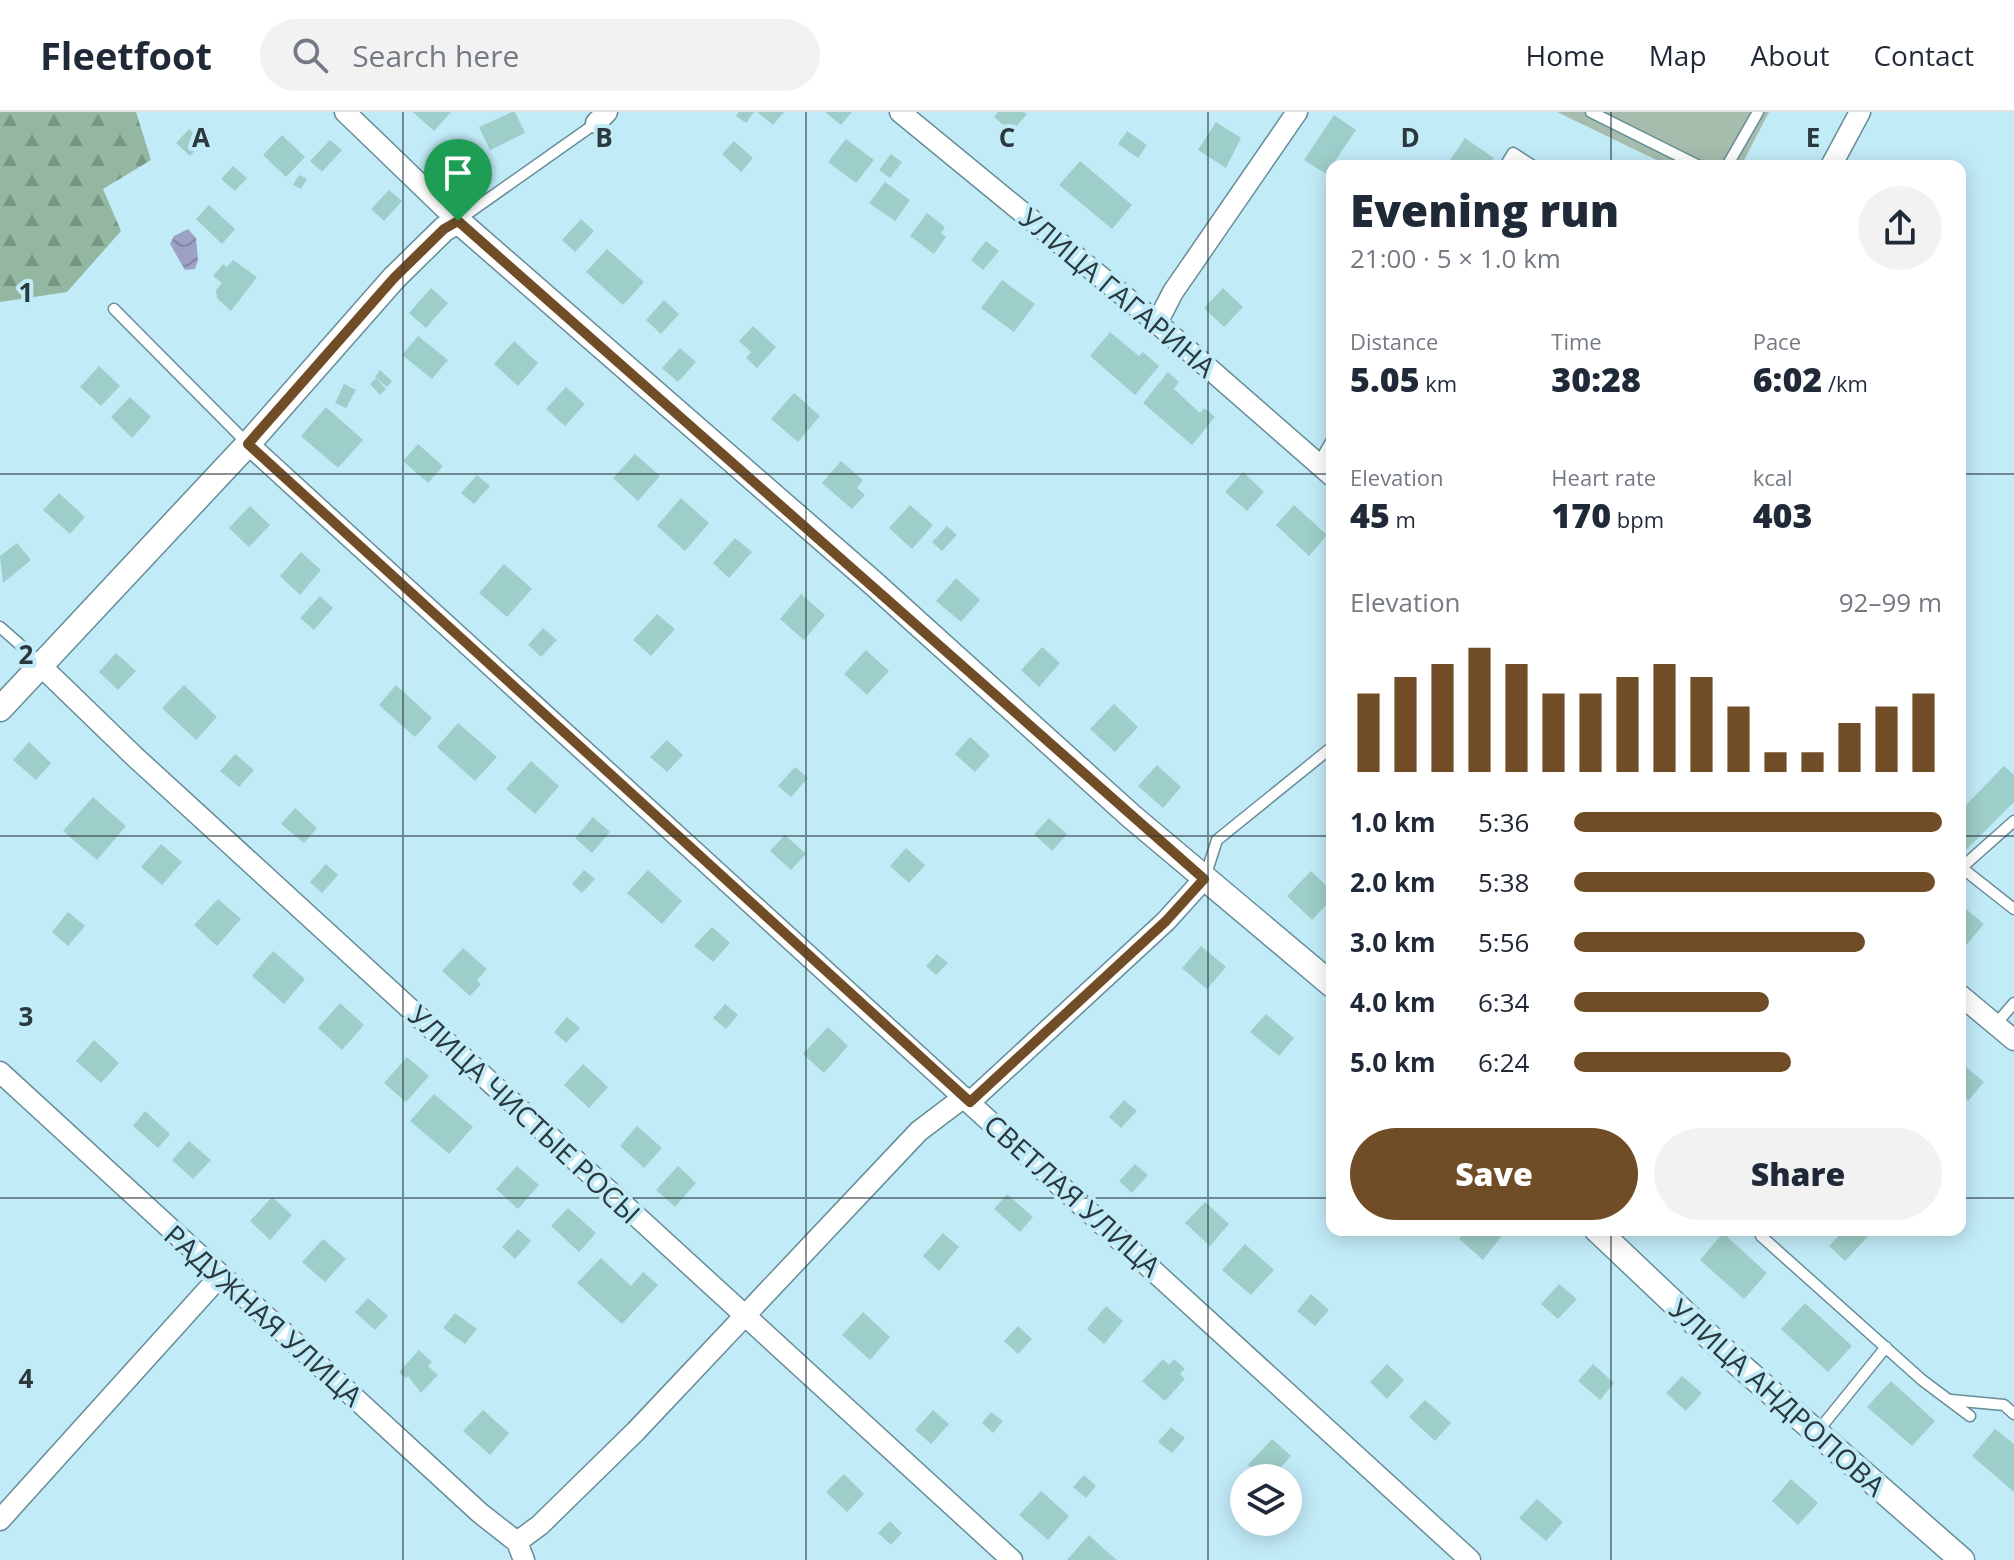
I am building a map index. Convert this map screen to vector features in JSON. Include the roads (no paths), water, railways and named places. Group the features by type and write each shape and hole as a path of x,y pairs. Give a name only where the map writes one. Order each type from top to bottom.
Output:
{"street":[{"path":"345,112 458,221 1204,879 1326,980"},
{"name":"УЛИЦА ГАГАРИНА","path":"900,112 1157,323 1325,470"},
{"path":"1157,323 1173,292 1297,112"},
{"path":"1834,160 1860,112"},
{"path":"0,709 248,444 394,278 444,229 458,221"},
{"name":"СВЕТЛАЯ УЛИЦА","path":"248,444 1470,1560"},
{"name":"УЛИЦА ЧИСТЫЕ РОСЫ","path":"41,665 144,766 1012,1560"},
{"path":"521,1551 540,1525 636,1431 919,1131 967,1100 1166,921 1204,879"},
{"path":"1966,1000 2014,1040"},
{"name":"РАДУЖНАЯ УЛИЦА","path":"0,1072 521,1551"},
{"name":"УЛИЦА АНДРОПОВА","path":"1603,1236 1700,1330 1962,1560"},
{"path":"0,1520 221,1275"}],"lane":[{"path":"1591,112 1687,160"},
{"path":"1730,160 1758,112"},
{"path":"458,221 602,118"},
{"path":"1509,160 1513,153 1524,160"},
{"path":"114,309 248,444"},
{"path":"0,627 41,665"},
{"path":"1204,879 1217,840 1326,752"},
{"path":"1966,864 2014,821"},
{"path":"1966,872 2014,909"},
{"path":"1995,1025 2014,1003"},
{"path":"1761,1236 1886,1347 1970,1416"},
{"path":"1818,1431 1886,1347"},
{"path":"1949,1399 2004,1405 2014,1414"}],"water":[{"path":"188,229 196,238 198,260 195,269 185,270 170,244 174,236"}]}
